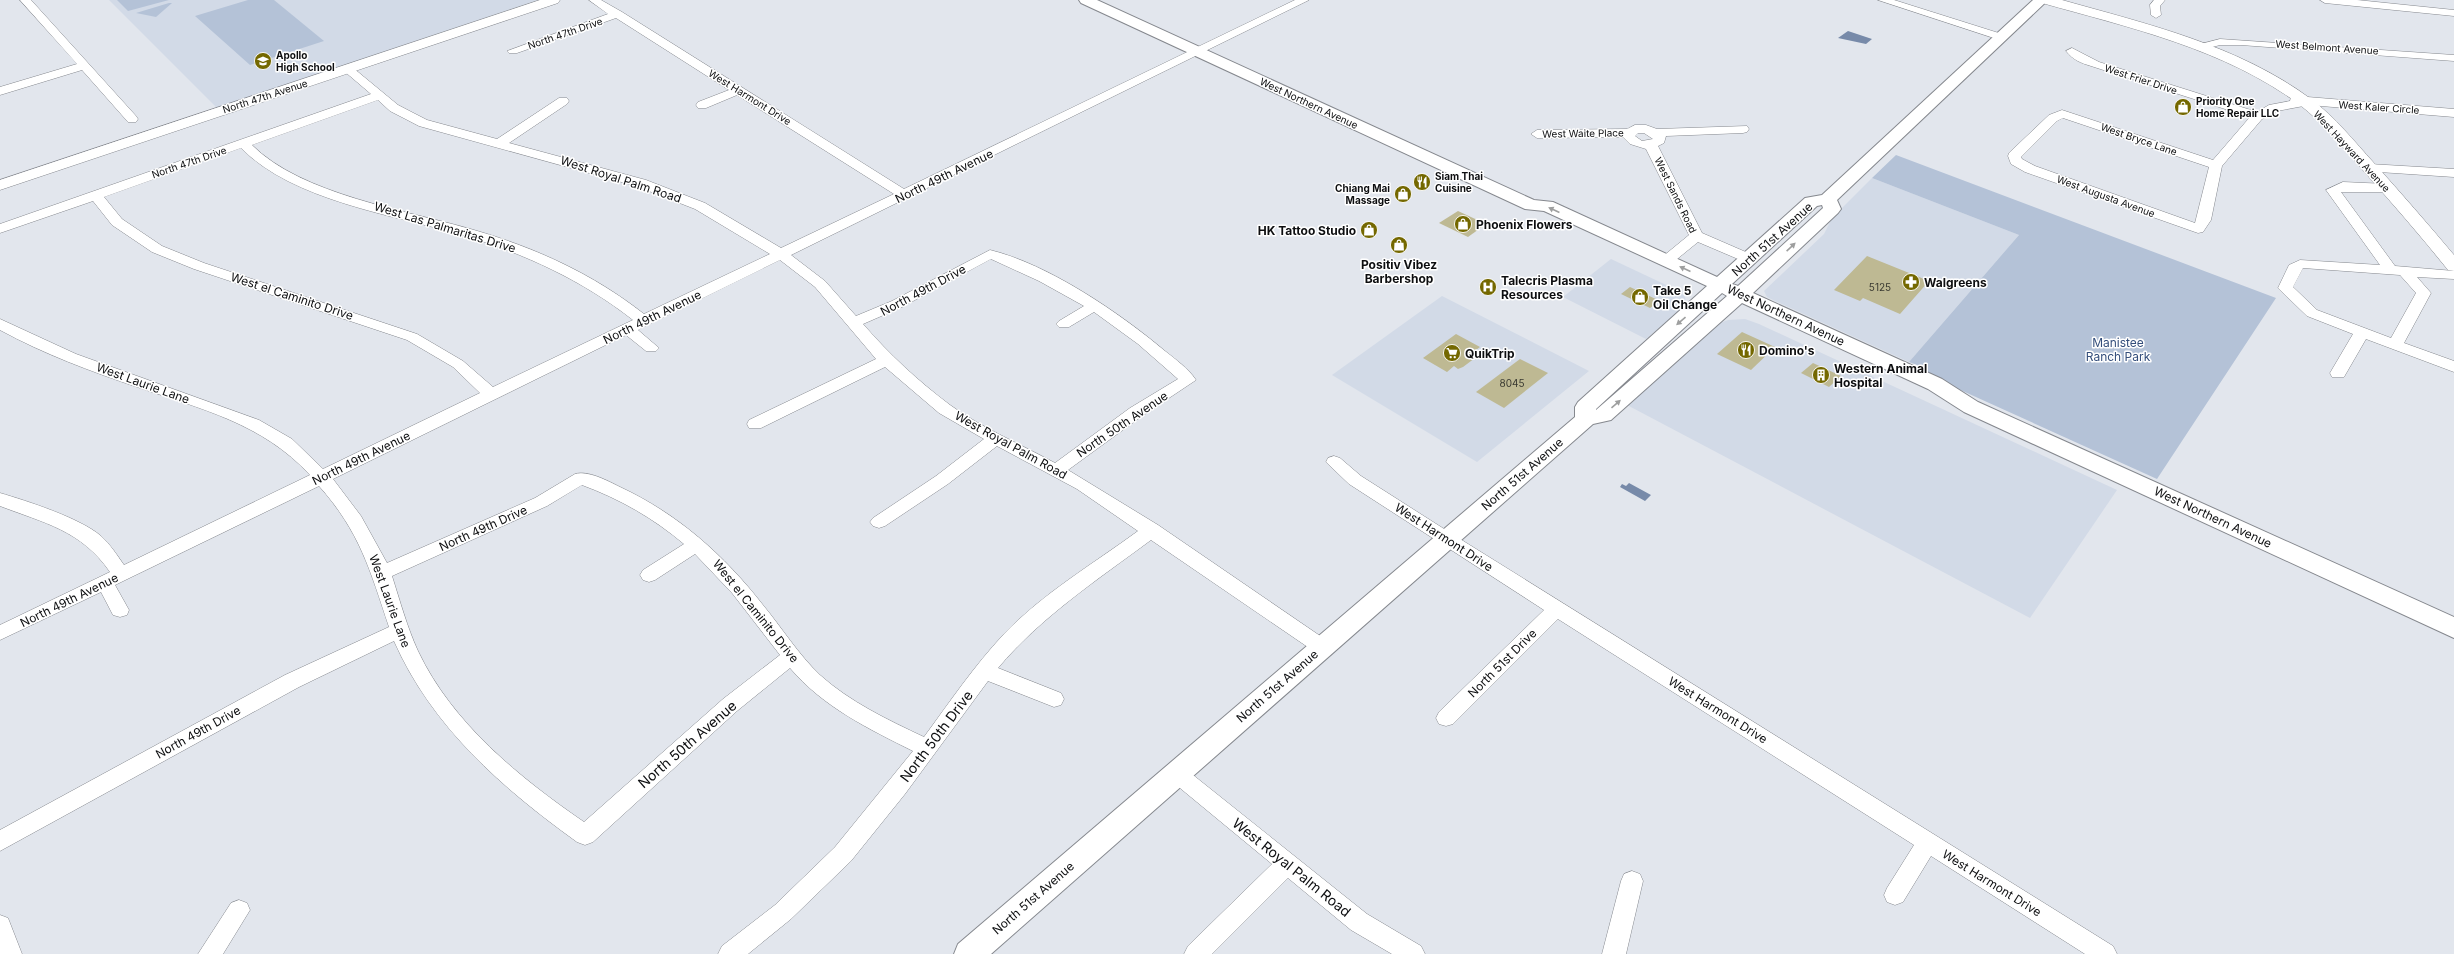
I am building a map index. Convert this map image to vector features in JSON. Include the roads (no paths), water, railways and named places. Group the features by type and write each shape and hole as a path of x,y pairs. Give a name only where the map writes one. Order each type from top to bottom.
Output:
{"main road":[{"name":"West Northern Avenue","path":"1086,0 1531,205 1547,206 1666,261 1716,290"},
{"name":"North 51st Avenue","path":"1586,419 1585,407 1617,376 1716,290 1811,202 1828,199 2040,0"},
{"name":"North 51st Avenue","path":"969,954 1586,419 1604,416 1735,299 1832,209 1828,199"},
{"name":"West Northern Avenue","path":"1531,205 1537,215 1716,290 1926,396 1971,407 2454,628"}],"street":[{"path":"25,0 132,119"},
{"name":"North 47th Avenue","path":"0,185 553,0"},
{"name":"West Harmont Drive","path":"594,0 905,195"},
{"name":"North 49th Avenue","path":"0,633 782,255 1304,0"},
{"path":"1883,0 2001,38"},
{"name":"West Hayward Avenue","path":"2047,0 2156,31 2201,47 2251,70 2305,102 2334,129 2454,266"},
{"path":"2156,15 2155,5 2160,0"},
{"path":"2325,0 2454,13"},
{"name":"North 47th Drive","path":"513,51 618,14"},
{"name":"West Belmont Avenue","path":"2201,47 2220,42 2241,42 2454,58"},
{"name":"West Frier Drive","path":"2072,51 2080,58 2095,64 2258,116"},
{"path":"0,92 84,66"},
{"name":"West Royal Palm Road","path":"348,69 378,96 407,116 423,123 581,165 671,193 730,222 782,255 820,284 886,360 945,409 995,439 1083,485 1152,530 1322,647"},
{"path":"702,105 738,90"},
{"name":"North 47th Drive","path":"0,228 378,96"},
{"path":"498,144 563,101"},
{"name":"West Kaler Circle","path":"2258,116 2273,108 2305,102 2454,112"},
{"name":"West Augusta Avenue","path":"2062,114 2053,118 2015,154 2016,161 2030,169 2198,229 2204,220 2216,165"},
{"name":"West Bryce Lane","path":"2062,114 2216,165"},
{"path":"2216,165 2258,116"},
{"name":"West Waite Place","path":"1537,134 1629,133 1640,129 1653,139"},
{"path":"1653,139 1743,129"},
{"name":"West Sands Road","path":"1653,139 1696,236 1750,259"},
{"name":"West Las Palmaritas Drive","path":"243,144 262,163 277,173 310,188 470,233 549,261 596,285 644,321"},
{"path":"2369,168 2454,173"},
{"path":"2387,188 2343,186 2333,190 2398,271 2424,293 2395,345"},
{"name":"West el Caminito Drive","path":"96,195 117,222 157,249 199,266 351,315 412,337 458,364 492,394"},
{"path":"1666,261 1696,236"},
{"name":"North 49th Drive","path":"853,323 897,304 990,254 1031,271 1095,305"},
{"path":"2454,276 2300,264 2294,268 2285,288 2312,313 2454,367"},
{"path":"1064,324 1095,305"},
{"name":"North 50th Avenue","path":"1056,470 1136,412 1188,380 1146,342 1095,305"},
{"name":"West Laurie Lane","path":"0,324 54,351 269,430 287,443 321,477 369,545 382,573 400,630 413,662 432,692 478,748 547,808 585,835"},
{"path":"628,329 651,348"},
{"path":"2338,373 2362,332"},
{"path":"755,424 886,360"},
{"path":"879,522 942,480 995,439"},
{"name":"West Harmont Drive","path":"1334,462 1355,480 1446,539 2105,954"},
{"name":"West el Caminito Drive","path":"581,478 599,484 646,507 697,544 721,566 792,656 813,680 842,704 869,720 928,748"},
{"name":"North 49th Drive","path":"382,573 540,502 581,478"},
{"path":"0,499 74,529 93,540 106,552 121,574"},
{"name":"North 50th Drive","path":"730,954 783,912 816,883 868,826 928,748 984,671 1026,624 1152,530"},
{"path":"649,575 697,544"},
{"path":"104,582 120,610"},
{"name":"North 51st Drive","path":"1446,718 1557,608"},
{"name":"North 49th Drive","path":"0,841 258,699 400,630"},
{"name":"North 50th Avenue","path":"585,835 730,705 792,656"},
{"path":"984,671 1054,699"},
{"name":"West Royal Palm Road","path":"1176,773 1359,922 1413,954"},
{"path":"1895,894 1928,842"},
{"path":"1196,954 1287,864"},
{"path":"1614,954 1632,881"},
{"path":"210,954 239,910"},
{"path":"0,926 10,954"}],"place":[{"name":"Apollo High School","path":"263,61"},
{"name":"Priority One Home Repair LLC","path":"2183,107"},
{"name":"Siam Thai Cuisine","path":"1422,182"},
{"name":"Chiang Mai Massage","path":"1403,194"},
{"name":"Phoenix Flowers","path":"1463,224"},
{"name":"HK Tattoo Studio","path":"1369,230"},
{"name":"Positiv Vibez Barbershop","path":"1399,245"},
{"name":"Walgreens","path":"1911,282"},
{"name":"Talecris Plasma Resources","path":"1488,287"},
{"name":"Take 5 Oil Change","path":"1640,297"},
{"name":"Domino's","path":"1746,350"},
{"name":"QuikTrip","path":"1452,353"},
{"name":"Western Animal Hospital","path":"1821,375"}],"park label":[{"name":"Manistee Ranch Park","path":"2118,349"}]}
